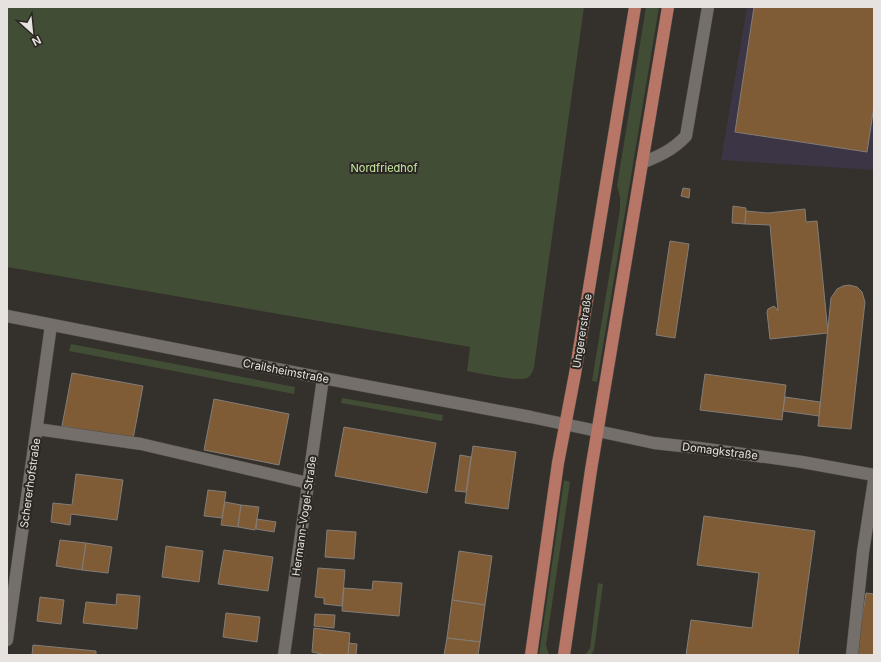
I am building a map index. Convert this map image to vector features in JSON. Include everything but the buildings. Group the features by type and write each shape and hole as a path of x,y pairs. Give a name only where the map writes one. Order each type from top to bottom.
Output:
{"main road":[{"name":"Ungererstraße","path":"531,655 558,463 566,424 635,7"},
{"path":"564,655 598,430 668,7"}],"street":[{"path":"642,164 677,145 686,136 708,7"},
{"name":"Crailsheimstraße","path":"7,316 566,424"},
{"name":"Schererhofstraße","path":"7,640 38,429 51,325"},
{"name":"Hermann-Vogel-Straße","path":"284,655 323,378"},
{"name":"Domagkstraße","path":"566,424 654,443 802,462 874,475"},
{"path":"38,429 141,444 308,483"},
{"path":"852,655 863,552 874,480"}],"shaded area":[{"path":"747,7 874,7 874,170 721,160"}],"green space":[{"name":"Nordfriedhof","path":"7,7 584,7 534,367 531,375 527,378 516,379 467,371 470,347 7,267"},
{"path":"646,7 659,7 597,382 592,381 620,209 620,197 617,186"},
{"path":"71,344 295,387 294,394 69,351"},
{"path":"342,398 443,415 442,421 341,403"},
{"path":"564,480 570,482 546,645 549,655 539,655"},
{"path":"598,583 603,584 594,650 591,655 585,655 590,648"}]}
